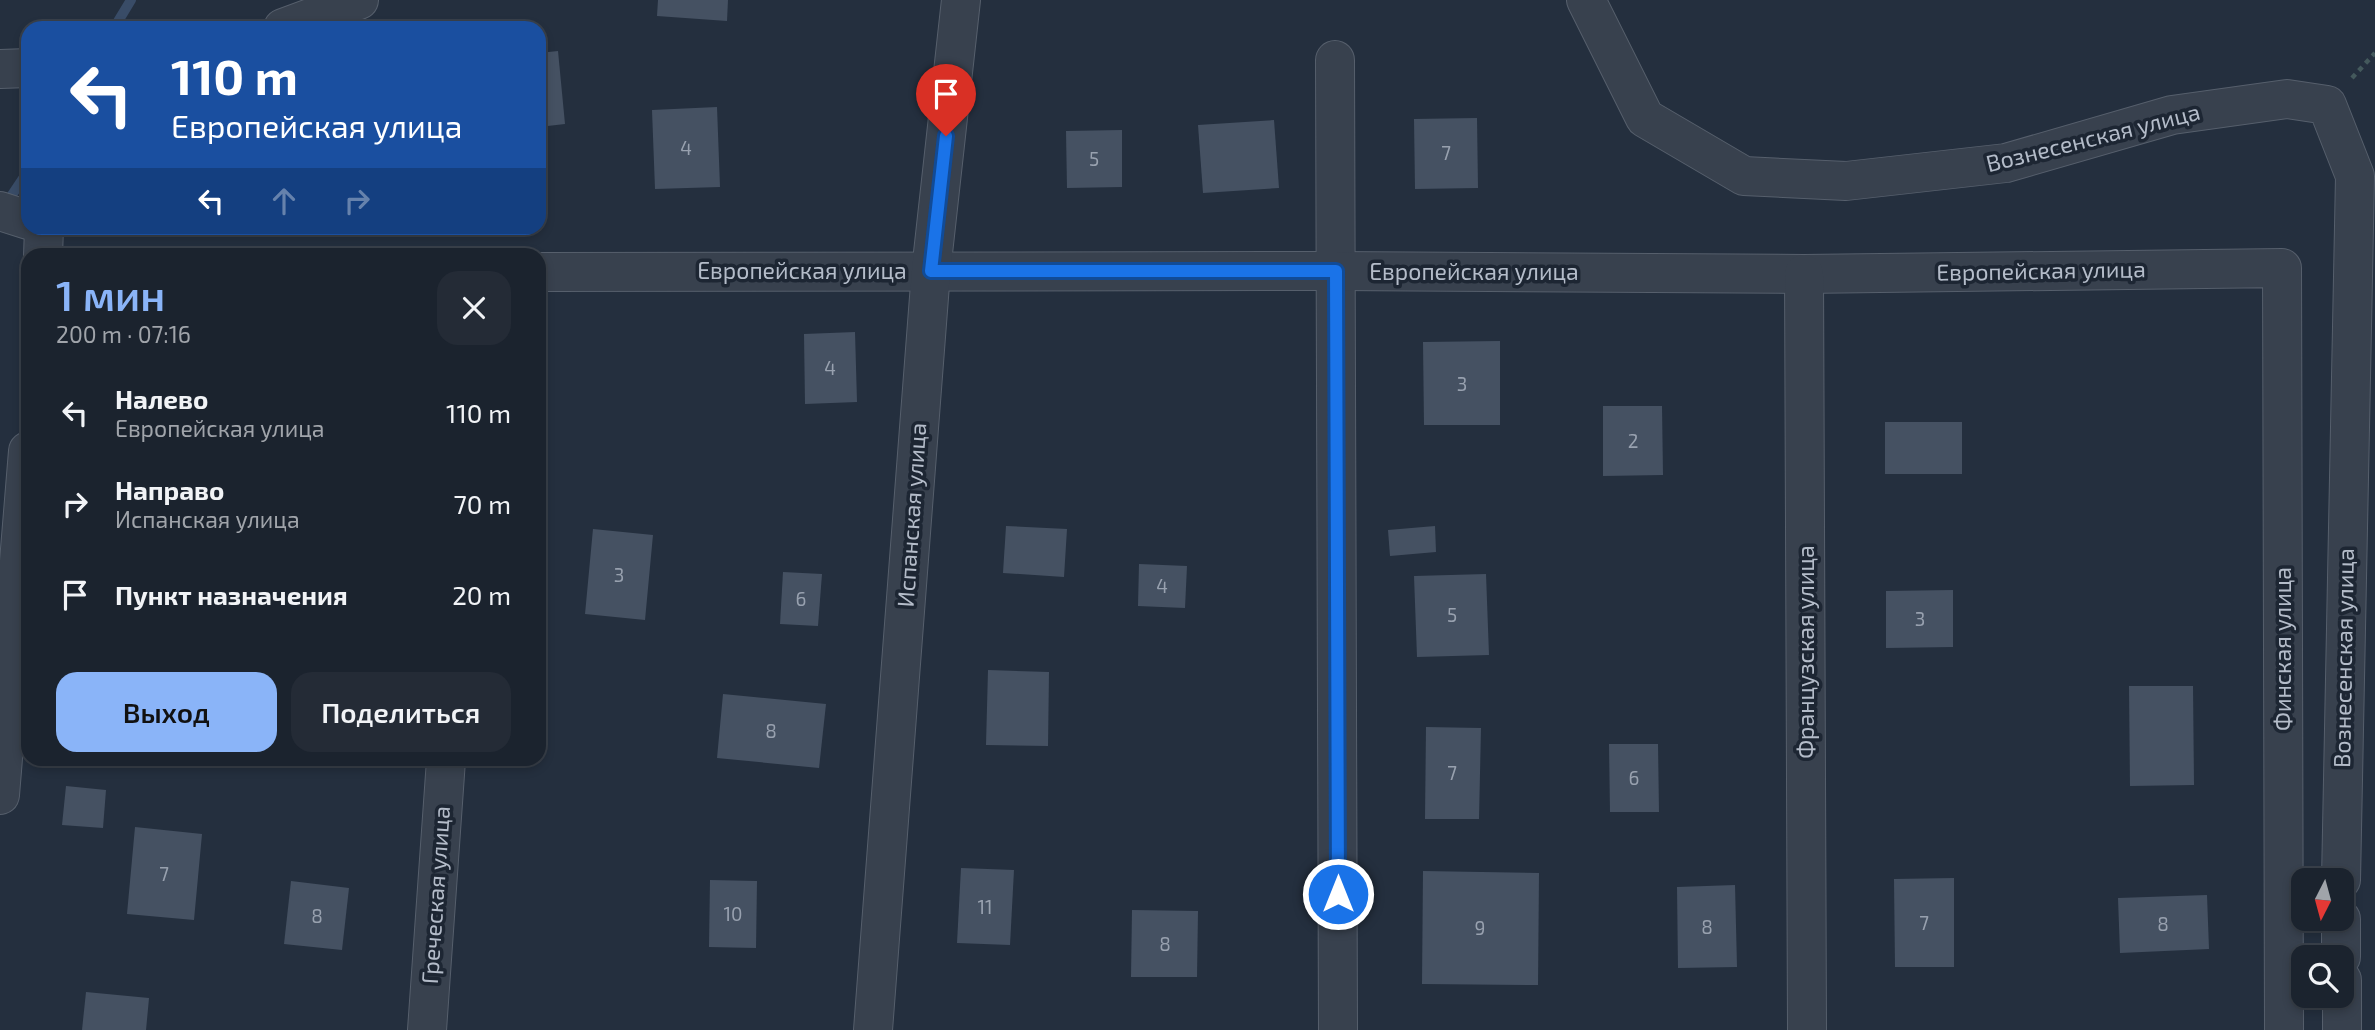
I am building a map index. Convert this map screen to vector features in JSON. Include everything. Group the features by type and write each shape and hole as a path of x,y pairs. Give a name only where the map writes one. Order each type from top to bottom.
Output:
{"street":[{"path":"302,21 359,0"},
{"name":"Испанская улица","path":"873,1030 931,271 961,0"},
{"name":"Вознесенская улица","path":"1586,0 1645,118 1744,176 1846,181 2006,163 2172,115 2287,99 2327,105 2355,176 2341,868"},
{"path":"1335,60 1338,1030"},
{"path":"0,69 21,68"},
{"path":"0,211 21,218"},
{"name":"Европейская улица","path":"546,272 1336,271 1804,274 2282,268"},
{"name":"Финская улица","path":"2282,268 2284,1030"},
{"name":"Французская улица","path":"1804,274 1807,1030"},
{"path":"0,795 21,537"},
{"name":"Греческая улица","path":"427,1030 446,766"},
{"path":"2342,1008 2342,1030"}],"building":[{"path":"658,0 728,0 727,21 657,16"},
{"path":"558,51 565,124 546,126 546,52"},
{"path":"717,107 720,187 655,189 652,110"},
{"path":"1477,118 1478,188 1415,189 1414,119"},
{"path":"1274,120 1279,188 1203,193 1198,125"},
{"path":"1122,130 1122,187 1067,188 1066,131"},
{"path":"855,332 857,402 805,404 804,334"},
{"path":"1500,341 1500,425 1424,425 1423,342"},
{"path":"1603,406 1662,406 1663,475 1603,476"},
{"path":"1885,422 1962,422 1962,474 1885,474"},
{"path":"1006,526 1067,529 1064,577 1003,573"},
{"path":"1435,526 1436,552 1390,556 1388,530"},
{"path":"593,529 653,535 645,620 585,614"},
{"path":"1139,564 1187,566 1185,608 1138,606"},
{"path":"783,572 822,574 818,626 780,624"},
{"path":"1486,574 1489,655 1417,657 1414,576"},
{"path":"1953,590 1953,647 1886,648 1886,591"},
{"path":"988,670 1049,672 1048,746 986,745"},
{"path":"2129,686 2193,686 2194,785 2130,786"},
{"path":"723,694 826,704 819,768 717,758"},
{"path":"1426,727 1481,728 1479,819 1425,819"},
{"path":"1609,744 1658,744 1659,812 1610,812"},
{"path":"66,786 106,790 103,828 62,825"},
{"path":"135,827 202,834 194,920 127,914"},
{"path":"961,868 1014,870 1010,945 957,943"},
{"path":"1423,871 1539,873 1538,985 1422,984"},
{"path":"1954,878 1954,967 1895,967 1894,879"},
{"path":"710,880 757,881 756,948 709,947"},
{"path":"291,881 349,888 342,950 284,944"},
{"path":"1735,885 1737,967 1678,968 1677,887"},
{"path":"2207,895 2209,949 2120,953 2118,898"},
{"path":"1132,910 1198,911 1197,977 1131,977"},
{"path":"86,992 149,998 146,1030 82,1030"}],"waterway":[{"path":"118,21 131,0"},
{"path":"4,207 21,182"}],"route":[{"path":"946,136 931,271 1336,271 1338,894"}]}
